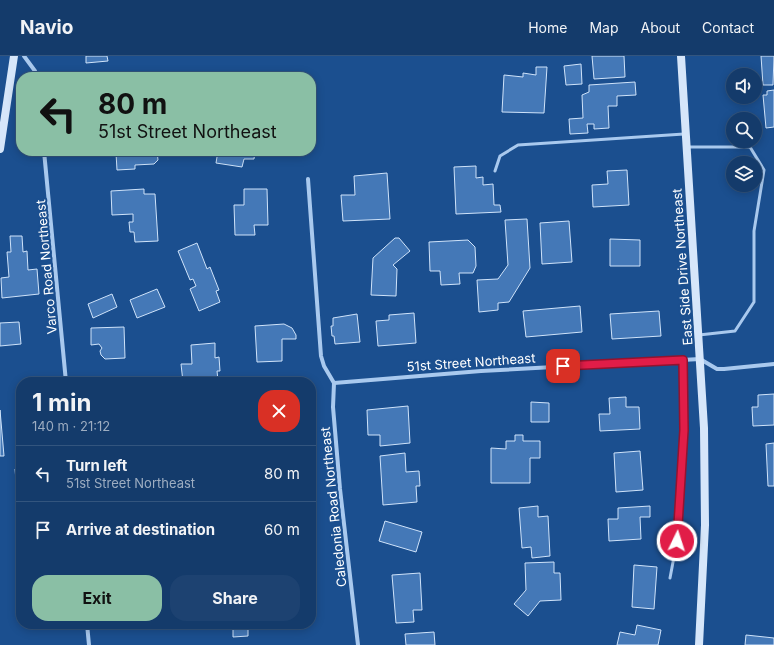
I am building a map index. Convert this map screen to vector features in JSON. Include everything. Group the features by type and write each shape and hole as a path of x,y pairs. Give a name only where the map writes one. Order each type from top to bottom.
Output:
{"main road":[{"path":"0,149 14,56"},
{"name":"East Side Drive Northeast","path":"681,56 704,428 705,525 699,645"}],"street":[{"path":"24,56 35,72"},
{"name":"Varco Road Northeast","path":"45,156 66,377"},
{"path":"308,180 321,356 324,366 334,383"},
{"name":"51st Street Northeast","path":"334,383 481,371 683,360 700,360 718,369 774,364"},
{"name":"Caledonia Road Northeast","path":"334,383 333,406 358,645"},
{"path":"87,629 89,645"}],"lane":[{"path":"495,171 500,156 518,145 686,134"},
{"path":"687,147 750,147 764,170 754,231 754,302 735,331 699,335"},
{"path":"670,578 677,541 681,488 684,430 683,360"}],"building":[{"path":"86,56 107,56 108,61 86,63"},
{"path":"592,56 624,56 625,77 594,79"},
{"path":"761,56 774,56 773,85 763,85"},
{"path":"581,64 582,84 566,85 564,66"},
{"path":"536,67 547,67 544,113 502,112 504,75 523,77 523,73 536,75"},
{"path":"635,82 636,95 617,96 617,106 608,106 609,128 594,129 594,124 587,124 588,133 570,134 569,119 583,118 582,95 589,92 589,85"},
{"path":"774,90 774,127 766,128 763,95 767,95 767,91"},
{"path":"116,156 158,156 158,160 154,164 135,165 135,169 117,170"},
{"path":"217,156 254,156 254,159 244,159 242,167 216,163"},
{"path":"476,166 476,178 483,177 483,185 493,184 494,205 500,205 501,212 456,214 454,167"},
{"path":"627,170 629,205 593,207 592,185 608,184 607,171"},
{"path":"387,173 390,219 343,221 341,195 355,195 354,176"},
{"path":"144,189 144,194 155,194 158,241 135,242 134,232 130,232 129,222 133,222 133,214 112,215 111,191"},
{"path":"244,189 267,189 268,225 254,225 255,235 235,235 234,205 244,205"},
{"path":"527,219 530,268 509,302 498,303 498,310 479,312 477,280 498,279 508,265 505,220"},
{"path":"569,221 572,262 542,264 540,223"},
{"path":"10,236 22,236 23,252 27,251 28,270 37,269 39,294 2,298 1,278 9,277 7,252 11,252"},
{"path":"395,238 399,238 410,251 393,265 397,269 396,296 371,295 373,258"},
{"path":"610,239 640,240 640,266 610,266"},
{"path":"468,240 475,247 476,266 473,273 459,273 460,284 441,285 440,271 430,271 429,242"},
{"path":"197,243 207,269 210,267 219,290 216,291 220,302 199,311 190,289 196,286 193,279 190,280 178,251"},
{"path":"157,289 165,307 137,318 130,300"},
{"path":"112,294 117,307 93,318 88,304"},
{"path":"580,306 582,332 526,337 523,311"},
{"path":"659,311 661,336 612,339 610,314"},
{"path":"414,313 416,343 378,346 376,321 389,320 389,315"},
{"path":"357,314 360,342 335,344 331,326 333,326 333,318"},
{"path":"19,322 21,344 0,346 0,323"},
{"path":"284,324 292,328 296,335 296,339 282,339 282,361 257,362 255,326"},
{"path":"124,327 125,358 105,359 101,355 100,351 102,348 99,344 91,345 91,328"},
{"path":"215,343 215,358 219,357 220,371 217,371 218,377 182,377 181,364 192,364 191,345"},
{"path":"774,394 774,425 753,426 752,407 758,407 758,395"},
{"path":"626,397 626,407 639,407 640,429 600,431 599,414 610,414 609,398"},
{"path":"531,402 549,403 549,422 531,422"},
{"path":"408,406 410,443 380,446 380,435 368,435 367,410"},
{"path":"0,410 4,456 0,456"},
{"path":"515,435 523,435 523,441 540,441 540,458 530,458 530,483 491,483 491,448 506,449 506,441 515,441"},
{"path":"774,443 774,486 768,486 766,444"},
{"path":"640,451 643,490 616,492 614,453"},
{"path":"405,453 406,472 419,471 420,486 416,486 417,502 383,505 380,456"},
{"path":"538,506 538,517 548,516 550,556 532,558 531,547 522,548 519,508"},
{"path":"650,506 650,517 640,517 641,539 609,541 608,519 618,519 618,508"},
{"path":"385,521 422,532 416,552 379,541"},
{"path":"554,562 554,573 560,573 561,600 540,601 528,616 514,604 526,590 525,563"},
{"path":"634,565 657,567 654,609 632,607"},
{"path":"420,573 422,610 413,610 414,622 396,623 392,575"},
{"path":"637,625 661,630 658,645 617,645 620,632 635,635"},
{"path":"233,629 248,629 248,636 233,637"},
{"path":"434,632 435,645 406,645 405,634"},
{"path":"746,635 774,638 774,645 745,645"}],"route":[{"path":"563,366 683,360 684,430 677,541"}]}
